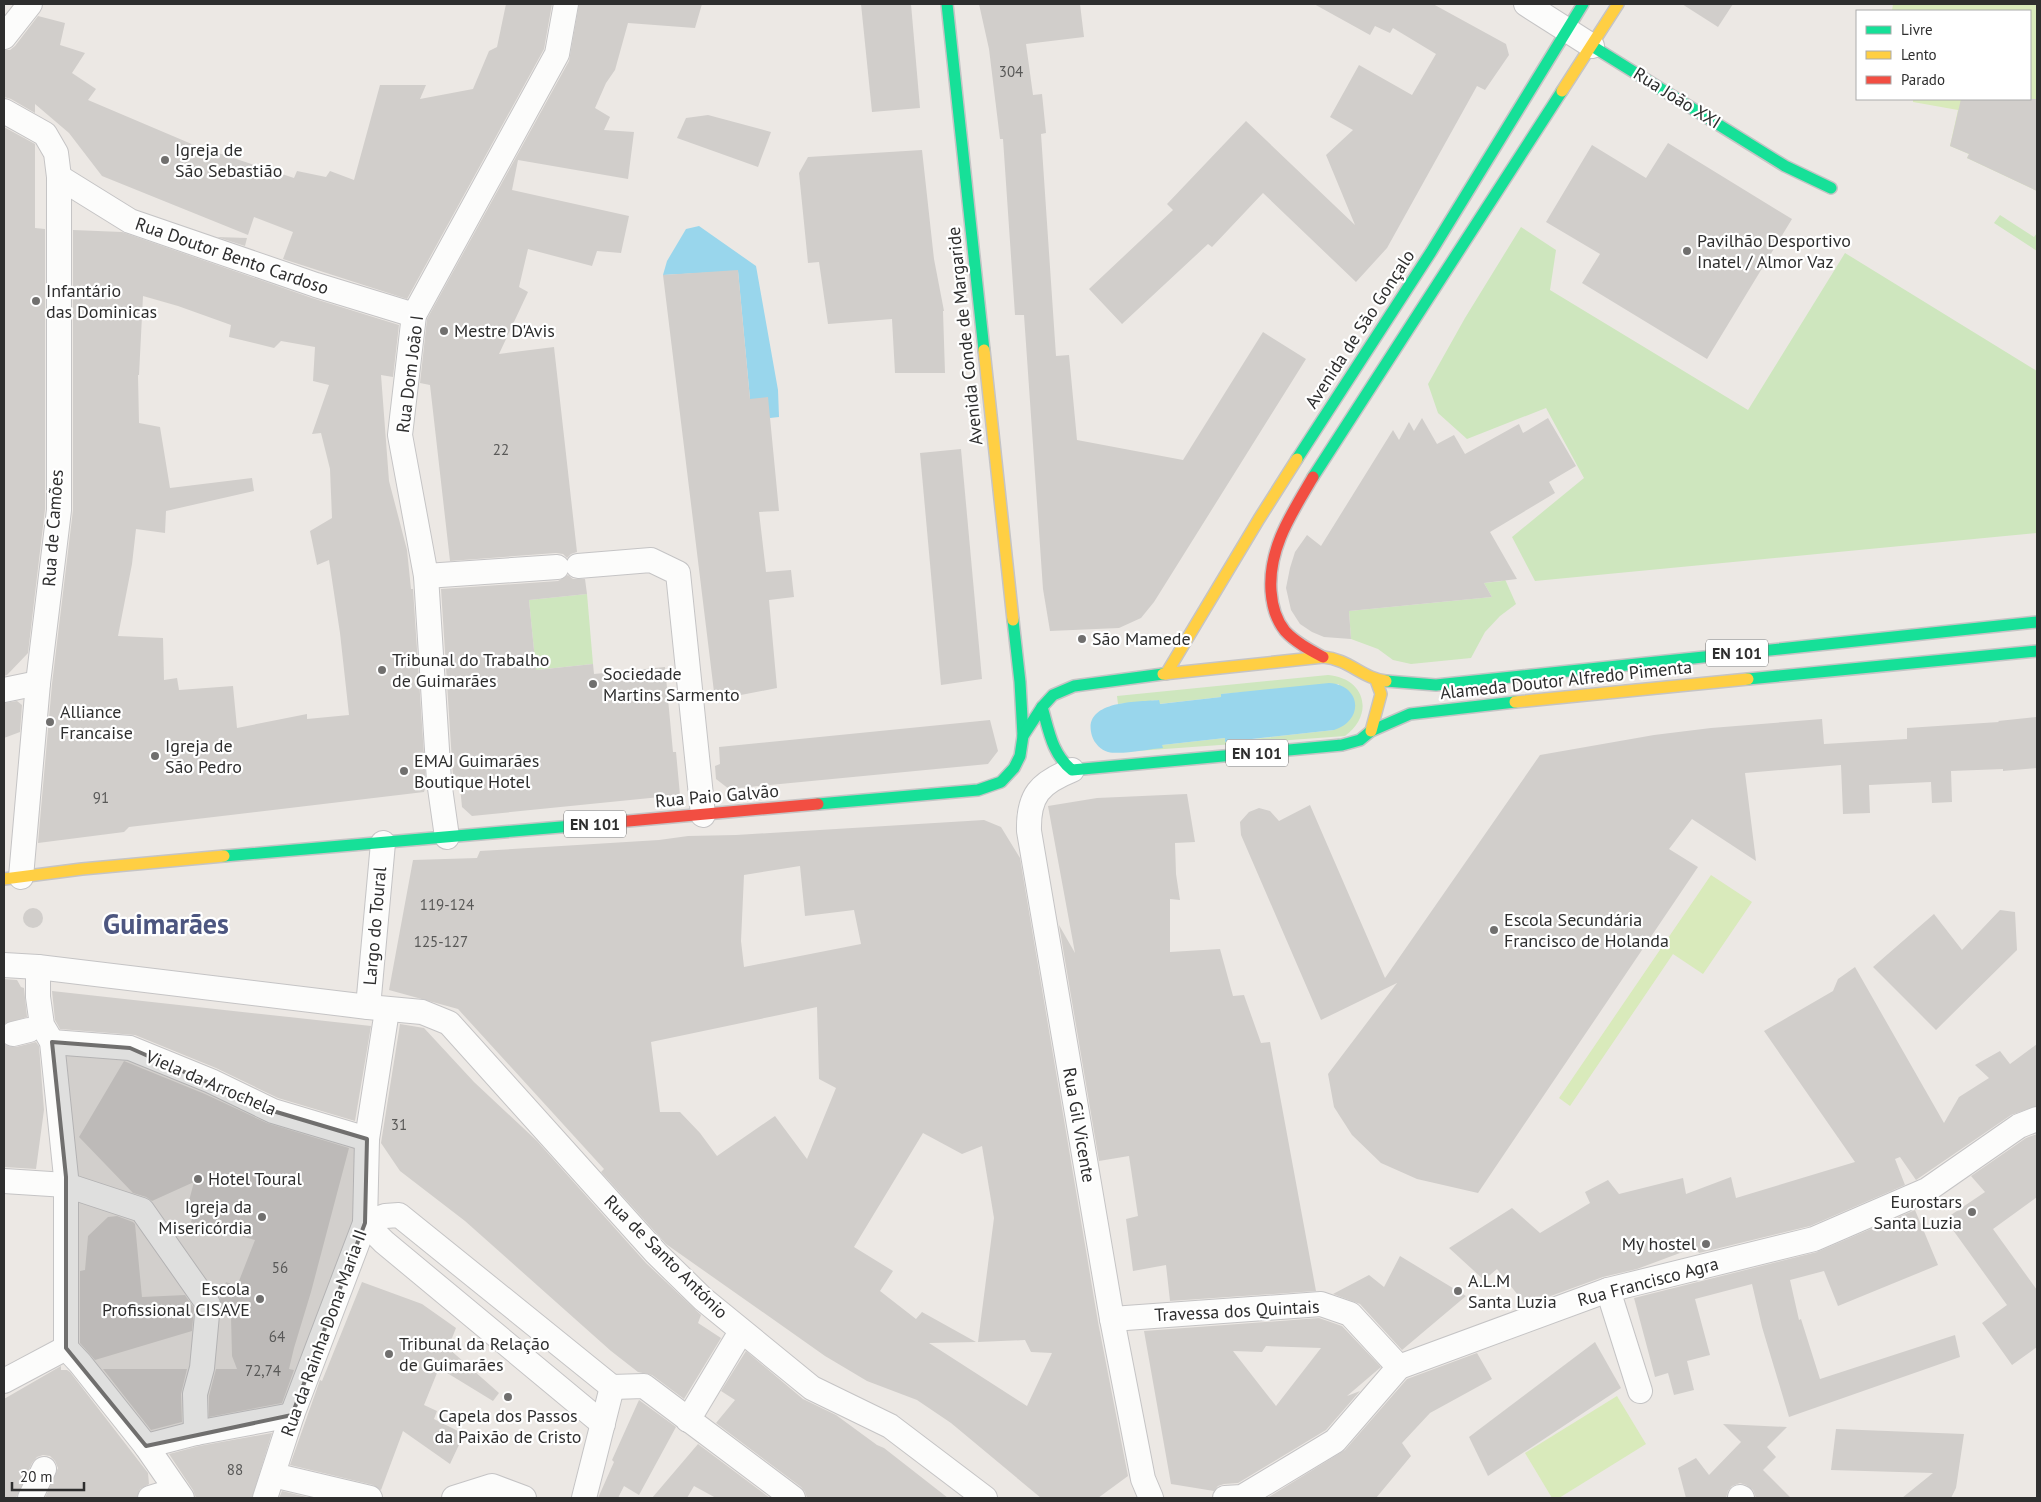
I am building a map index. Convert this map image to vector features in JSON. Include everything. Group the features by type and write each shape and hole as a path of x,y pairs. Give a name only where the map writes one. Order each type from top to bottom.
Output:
{"main road":[{"name":"Avenida Conde de Margaride","path":"947,4 1023,736"},
{"name":"Avenida de São Gonçalo","path":"1166,674 1259,519 1431,252 1583,4"},
{"path":"1323,657 1300,644 1284,630 1273,612 1269,583 1271,558 1281,534 1314,476 1618,4"},
{"name":"Rua João XXI","path":"1592,46 1785,166 1831,188"},
{"name":"Alameda Doutor Alfredo Pimenta","path":"1023,736 1037,699 1053,695 1074,686 1166,674 1323,657 1334,658 1349,664 1376,680 1436,685 2037,622"},
{"name":"Alameda Doutor Alfredo Pimenta","path":"1072,770 1342,745 1360,740 1371,731 1410,714 1438,710 2037,650"},
{"name":"Avenida Conde de Margaride","path":"1017,665 1037,699"},
{"path":"1371,731 1381,694 1376,680"},
{"path":"1037,699 1053,748 1064,765 1072,770"},
{"name":"Rua Paio Galvão","path":"383,843 978,790 1001,782 1014,768 1020,756 1023,736"},
{"name":"Largo do Toural","path":"12,878 82,869 383,843"}],"street":[{"path":"4,37 30,4"},
{"name":"Rua Dom João I","path":"447,837 439,781 426,576 400,435 414,315 556,54 566,4"},
{"name":"Rua João XXI","path":"1526,4 1592,46"},
{"name":"Rua de Camões","path":"4,111 45,134 56,153 59,177 59,510 12,878"},
{"name":"Rua Doutor Bento Cardoso","path":"59,177 130,221 316,285 414,315"},
{"path":"426,576 651,560 678,573 703,814"},
{"path":"4,690 38,683"},
{"name":"Rua Gil Vicente","path":"1072,770 1051,779 1040,789 1031,803 1028,817 1029,831 1112,1319 1143,1479 1150,1498"},
{"name":"Largo do Toural","path":"4,965 38,967 377,1012 383,843"},
{"path":"38,967 38,997 34,1033 66,1185 66,1348 146,1446 179,1494 150,1498"},
{"name":"Rua da Rainha Dona Maria II","path":"265,1498 292,1415 365,1223 367,1139 377,1012"},
{"name":"Rua de Santo António","path":"377,1012 422,1012 449,1023 656,1253 703,1299 812,1388 890,1426 985,1498"},
{"name":"Viela da Arrochela","path":"34,1033 130,1048 211,1081 273,1111 367,1139"},
{"name":"Rua Francisco Agra","path":"1225,1498 1242,1497 1335,1441 1399,1367 1608,1290 1814,1239 1927,1190 2019,1126 2037,1119"},
{"path":"4,1181 66,1185 142,1210 208,1304 202,1368 195,1394 196,1433"},
{"path":"604,1424 384,1242 365,1223 385,1216 399,1215 612,1387 644,1386 793,1498"},
{"path":"1608,1290 1640,1391"},
{"name":"Travessa dos Quintais","path":"1112,1319 1321,1304 1350,1314 1399,1367"},
{"path":"688,1420 736,1340"},
{"path":"6,1377 66,1348"},
{"path":"584,1498 612,1387"},
{"path":"146,1446 196,1433 292,1415"},
{"path":"30,1498 44,1469"},
{"path":"273,1475 370,1498"},
{"path":"454,1498 492,1486 524,1498"}],"highlighted area":[{"path":"52,1042 130,1048 273,1111 367,1139 365,1223 292,1415 146,1446 66,1348 66,1177"}],"green space":[{"path":"1893,4 2037,4 2037,191 1967,158 1969,154 1950,146 1958,110 1913,102 1913,100 2031,100 2031,10 1892,10"},
{"path":"2000,215 2034,237 2037,233 2037,251 1994,223"},
{"path":"1521,227 1556,250 1550,290 1748,410 1845,253 2037,371 2037,533 1535,581 1512,537 1584,478 1546,408 1467,439 1438,413 1428,384 1465,318"},
{"path":"1504,577 1516,604 1500,616 1485,632 1471,658 1411,664 1393,660 1378,649 1351,639 1349,611 1492,597 1484,583 1502,581"},
{"path":"587,594 593,664 536,670 529,600"},
{"path":"1328,675 1341,678 1350,683 1358,690 1362,698 1363,708 1360,718 1345,736 1123,752 1162,747 1162,745 1225,738 1226,742 1334,730 1339,684 1221,694 1221,697 1159,704 1159,700 1118,704 1117,696"},
{"path":"1711,875 1752,902 1703,974 1673,954 1570,1106 1559,1098"},
{"path":"1617,1396 1646,1444 1559,1498 1552,1498 1525,1453"}],"water":[{"path":"699,226 756,266 778,390 779,417 770,418 750,399 738,271 663,275 667,261 686,229"},
{"path":"1329,683 1340,685 1348,690 1353,696 1355,704 1351,719 1334,730 1225,742 1225,738 1162,745 1163,748 1120,753 1103,750 1096,744 1092,736 1091,724 1095,715 1113,705 1159,700 1160,704 1221,697 1221,694"}],"building":[{"path":"506,4 552,4 544,49 407,299 283,259 293,232 254,217 248,235 102,176 69,133 35,104 35,113 4,97 4,50 10,50 15,46 38,16 65,23 60,45 85,53 72,73 96,89 88,100 194,145 294,178 297,171 326,177 330,171 354,180 380,85 426,85 420,99 473,89 489,51 497,47"},
{"path":"579,4 702,4 695,28 628,23 615,70 606,83 595,108 610,117 604,130 634,132 628,179 518,160 512,190 629,216 621,253 597,251 592,266 528,249 519,287 528,292 499,354 554,347 577,552 567,558 563,554 556,553 450,561 430,385 420,383 427,319 569,61"},
{"path":"861,4 911,4 920,108 872,112"},
{"path":"979,4 1080,4 1084,37 1026,44 1033,95 1042,94 1046,133 1041,134 1056,356 1069,355 1077,440 1183,460 1263,332 1306,359 1154,602 1141,618 1119,628 1050,631 1043,589 1024,315 1015,315 1003,139 1000,139 989,49"},
{"path":"1314,4 1433,4 1506,44 1509,55 1485,90 1477,86 1387,248 1356,282 1263,193 1212,247 1208,244 1122,324 1089,289 1173,210 1167,204 1246,121 1355,225 1326,155 1353,130 1330,117 1359,65 1412,95 1436,54 1393,28 1390,33 1375,26 1370,35"},
{"path":"1682,4 1733,4 1718,27"},
{"path":"2037,99 2037,191 1967,158 1969,154 1950,146 1961,100"},
{"path":"708,115 771,132 758,167 677,138 686,118"},
{"path":"4,127 35,144 35,228 45,229 45,509 28,653 4,676"},
{"name":"Pavilhão Desportivo Inatel / Almor Vaz","path":"1668,143 1792,219 1707,359 1582,283 1600,254 1546,222 1592,145 1646,178"},
{"path":"922,150 934,259 944,311 945,373 895,373 892,319 828,324 819,262 808,263 799,173 808,157"},
{"path":"73,230 122,232 312,298 399,325 393,377 381,375 389,481 407,550 411,589 413,589 426,785 424,792 129,827 124,832 38,843 52,684 73,510","holes":["143,296 231,325 229,337 274,348 281,341 315,347 313,381 329,385 312,434 321,433 330,469 332,518 310,531 317,565 329,560 340,633 349,715 307,719 307,714 237,728 233,686 179,690 177,678 164,680 163,638 118,636 132,564 136,529 165,533 166,511 254,491 252,478 170,488 160,427 139,423 138,375"]},
{"path":"217,237 247,238 245,246"},
{"path":"738,270 750,399 768,397 779,511 759,512 766,572 791,570 794,597 769,600 777,688 715,700 663,275"},
{"path":"1422,418 1437,444 1454,435 1465,454 1519,424 1523,433 1548,418 1576,466 1549,482 1555,493 1490,532 1517,579 1484,583 1492,597 1349,611 1351,639 1324,637 1312,632 1300,624 1291,610 1286,588 1295,552 1307,535 1321,546 1393,430 1399,440 1409,422 1414,431"},
{"path":"961,449 982,679 941,685 920,453"},
{"path":"568,575 573,579 585,579 587,594 529,600 536,670 593,664 594,674 665,667 673,752 676,752 680,795 472,816 462,807 459,776 453,777 441,589 558,581"},
{"path":"17,701 22,705 20,732 4,738 4,703"},
{"name":"Escola Secundária Francisco de Holanda","path":"2036,717 2037,768 2003,771 2003,769 1951,771 1952,802 1932,803 1931,782 1869,785 1870,813 1843,814 1841,765 1745,773 1756,861 1692,819 1669,849 1698,867 1478,1193 1417,1179 1381,1163 1352,1135 1334,1107 1328,1074 1397,983 1321,1020 1241,835 1240,822 1249,812 1259,808 1270,811 1279,821 1310,805 1385,978 1540,755 1654,735 1711,728 1822,719 1824,744 1907,739 1907,728 1999,722"},
{"path":"990,720 998,751 988,764 729,789 716,779 715,766 720,764 719,747"},
{"path":"1187,794 1195,842 1175,843 1176,874 1180,900 1170,899 1170,952 1220,949 1233,996 1244,995 1261,1043 1270,1042 1316,1291 1170,1301 1166,1265 1133,1271 1126,1219 1138,1216 1129,1156 1099,1161 1059,925 1075,953 1048,806 1097,798"},
{"path":"984,820 1001,827 1020,858 1098,1322 1128,1476 1098,1498 1041,1498 951,1423 917,1400 867,1381 825,1356 666,1244 601,1172 604,1169 458,1009 389,990 413,860 477,858 480,851 659,840 688,836 736,835","holes":["800,866 805,916 854,910 861,944 744,967 741,941 744,875","817,1007 819,1079 836,1088 807,1159 775,1116 717,1156 700,1133 680,1112 660,1112 651,1042","923,1133 962,1154 982,1146 994,1218 978,1342 1025,1340 1031,1352 1052,1353 1027,1406 929,1343 976,1342 922,1312 916,1319 880,1291 893,1271 854,1247"]},
{"path":"29,908 37,908 43,914 43,922 37,928 29,928 23,922 23,914"},
{"path":"2000,910 2015,912 2017,950 1936,1030 1873,967 1934,914 1962,950"},
{"path":"1855,967 1944,1123 1959,1097 1989,1078 1975,1065 2000,1051 2010,1064 2037,1044 2037,1106 2011,1115 1916,1180 1900,1157 1895,1159 1905,1185 1810,1226 1699,1253 1696,1247 1637,1269 1603,1277 1526,1305 1497,1269 1484,1280 1449,1248 1512,1208 1540,1233 1590,1203 1585,1192 1608,1180 1619,1194 1683,1178 1686,1194 1731,1177 1736,1198 1855,1162 1764,1031 1833,991 1838,979"},
{"path":"4,979 17,980 21,987 24,988 27,1017 4,1024"},
{"path":"52,991 371,1026 355,1121 278,1098 216,1068 135,1035 60,1029 55,1020"},
{"path":"400,1024 424,1028 474,1082 537,1141 646,1263 701,1315 698,1323 721,1338 684,1399 652,1375 638,1372 611,1351 465,1221 400,1171 381,1143"},
{"path":"36,1042 39,1046 44,1110 36,1169 4,1167 4,1044 16,1047"},
{"path":"124,1061 205,1094 267,1123 349,1148 311,1292 294,1348 289,1369 294,1370 282,1403 209,1417 209,1396 216,1369 237,1369 232,1356 231,1317 221,1313 220,1297 212,1285 224,1289 226,1282 237,1286 255,1240 191,1222 194,1213 186,1212 194,1182 152,1201 133,1193 79,1137"},
{"path":"2037,1134 2037,1197 1993,1229 2037,1290 2037,1347 2012,1365 1982,1323 2007,1305 1945,1219 1985,1192 1971,1176 2026,1138"},
{"path":"1915,1210 1938,1265 1838,1306 1824,1271 1790,1280 1799,1320 1801,1319 1820,1379 1955,1335 1960,1357 1789,1417 1762,1327 1752,1284 1695,1299 1710,1355 1687,1361 1694,1390 1674,1395 1668,1373 1655,1377 1634,1298 1817,1252"},
{"path":"117,1216 135,1224 142,1297 185,1295 194,1308 192,1331 95,1360 80,1343 80,1271 85,1270 88,1236 108,1217"},
{"path":"1400,1256 1466,1296 1402,1350 1360,1304 1333,1294 1369,1275 1384,1287"},
{"path":"362,1282 422,1304 456,1328 448,1348 499,1393 493,1401 439,1368 424,1405 437,1411 434,1419 464,1434 450,1464 403,1431 381,1490 373,1485 290,1465 320,1380 322,1381"},
{"path":"1319,1318 1342,1326 1381,1367 1347,1396 1360,1391 1326,1430 1238,1483 1218,1486 1214,1491 1171,1484 1144,1331","holes":["1266,1346 1321,1348 1276,1406 1233,1351 1262,1352"]},
{"path":"1595,1342 1621,1388 1488,1476 1469,1437"},
{"path":"746,1351 803,1399 836,1415 884,1448 948,1498 807,1498 801,1487 716,1423 735,1400 721,1391"},
{"path":"1477,1353 1492,1379 1430,1413 1402,1443 1411,1456 1376,1498 1267,1498 1345,1450 1407,1379"},
{"path":"61,1366 61,1370 70,1372 148,1473 149,1484 140,1489 137,1498 45,1498 58,1468 50,1456 43,1455 37,1457 32,1463 16,1498 4,1498 4,1399"},
{"path":"103,1369 187,1369 181,1394 182,1422 151,1430"},
{"path":"639,1400 676,1427 639,1495 624,1486 618,1498 598,1498 614,1462 612,1460"},
{"path":"1723,1424 1787,1427 1767,1447 1776,1457 1763,1470 1791,1498 1756,1498 1753,1490 1740,1483 1732,1486 1726,1498 1686,1498 1678,1468 1696,1458 1709,1475 1741,1442"},
{"path":"1836,1429 1964,1434 1956,1488 1951,1498 1902,1498 1933,1473 1831,1470"},
{"path":"272,1433 252,1498 196,1498 193,1490 169,1454 199,1446"},
{"path":"698,1444 770,1498 716,1498 694,1486 687,1498 652,1498"},
{"path":"282,1491 311,1498 279,1498"}],"traffic: fast":[{"path":"947,4 984,350"},
{"path":"1297,459 1431,252 1583,4"},
{"path":"1592,46 1785,166 1831,188"},
{"path":"1313,477 1562,91"},
{"path":"1013,620 1020,682 1023,736"},
{"path":"1386,681 1436,685 2037,622"},
{"path":"1748,679 2037,651"},
{"path":"818,804 978,790 1001,782 1014,768 1020,756 1023,736 1042,707 1053,695 1074,686 1163,674"},
{"path":"1042,707 1049,733 1056,749 1065,764 1072,770 1342,745 1360,740 1371,731 1410,714 1515,702"},
{"path":"224,856 584,825"}],"traffic: slow":[{"path":"1562,91 1618,4"},
{"path":"984,350 1013,620"},
{"path":"1166,674 1297,459"},
{"path":"1163,674 1323,657 1341,661 1370,677 1386,681"},
{"path":"1515,702 1748,679"},
{"path":"1371,731 1381,694 1376,680"},
{"path":"4,879 82,869 224,856"}],"traffic: jam":[{"path":"1313,477 1283,531 1277,546 1273,560 1271,591 1275,612 1285,631 1308,649 1323,657"},
{"path":"584,825 818,804"}],"place":[{"name":"Igreja de São Sebastião","path":"165,160"},
{"name":"Pavilhão Desportivo Inatel / Almor Vaz","path":"1687,251"},
{"name":"Infantário das Dominicas","path":"36,301"},
{"name":"Mestre D'Avis","path":"444,331"},
{"name":"São Mamede","path":"1082,639"},
{"name":"Tribunal do Trabalho de Guimarães","path":"382,670"},
{"name":"Sociedade Martins Sarmento","path":"593,684"},
{"name":"Alliance Francaise","path":"50,722"},
{"name":"Igreja de São Pedro","path":"155,756"},
{"name":"EMAJ Guimarães Boutique Hotel","path":"404,771"},
{"name":"Escola Secundária Francisco de Holanda","path":"1494,930"},
{"name":"Hotel Toural","path":"198,1179"},
{"name":"Eurostars Santa Luzia","path":"1972,1212"},
{"name":"Igreja da Misericórdia","path":"262,1217"},
{"name":"My hostel","path":"1706,1244"},
{"name":"A.L.M Santa Luzia","path":"1458,1291"},
{"name":"Escola Profissional CISAVE","path":"260,1299"},
{"name":"Tribunal da Relação de Guimarães","path":"389,1354"},
{"name":"Capela dos Passos da Paixão de Cristo","path":"508,1397"}],"district":[{"name":"Guimarães","path":"166,924"}]}
